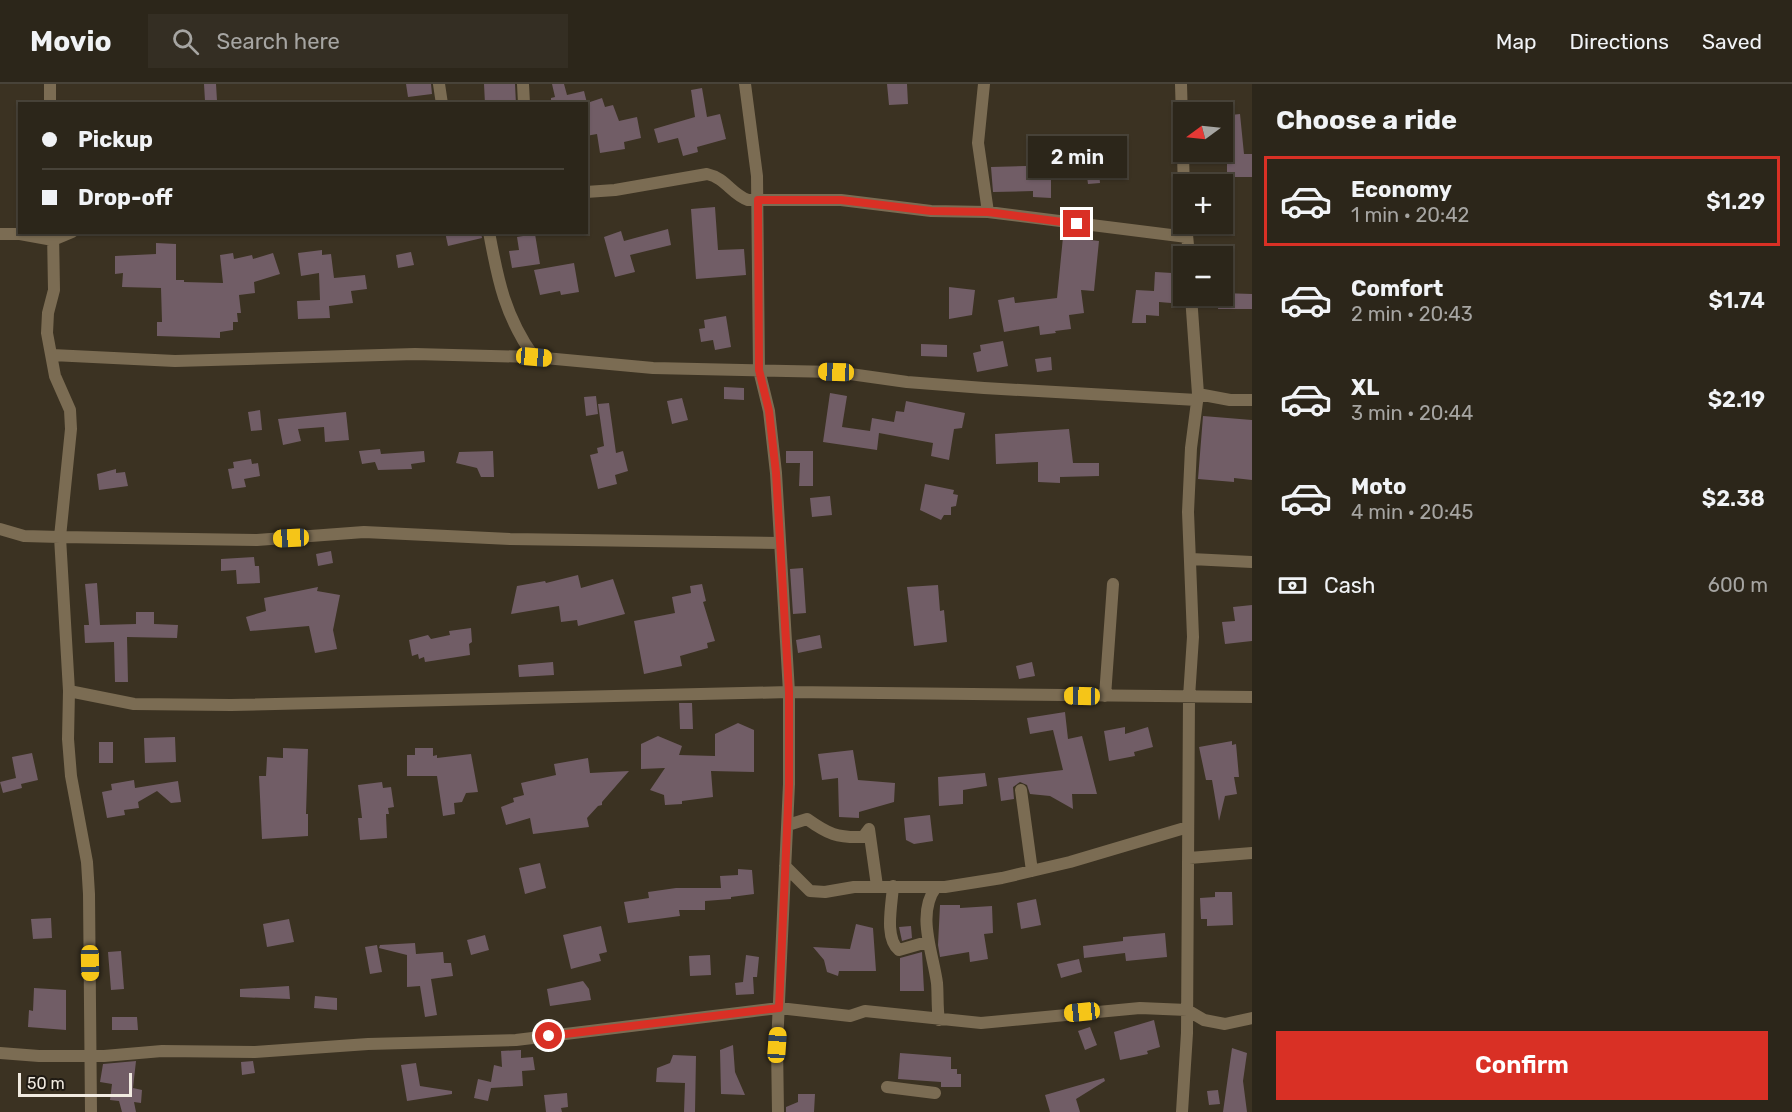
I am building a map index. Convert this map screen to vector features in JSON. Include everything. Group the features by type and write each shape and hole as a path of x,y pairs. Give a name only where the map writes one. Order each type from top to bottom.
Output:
{"street":[{"path":"50,84 51,102"},
{"path":"439,84 442,102"},
{"path":"523,84 524,102"},
{"path":"745,84 758,200 759,370 769,411 789,692 788,825 779,1008 778,1112"},
{"path":"984,84 978,143 988,212"},
{"path":"1181,84 1184,174"},
{"path":"588,192 615,190 707,174 719,176 739,197 758,200 841,200 931,211 988,212 1187,237"},
{"path":"0,234 53,236 54,290 48,313 48,333 56,376 69,410 71,429 60,537 69,691 68,739 71,776 87,862 89,894 91,1112"},
{"path":"489,234 500,292 516,332 534,357"},
{"path":"1187,234 1188,246"},
{"path":"1182,1112 1190,858 1188,827 1189,698 1193,637 1188,512 1191,448 1198,397 1192,306"},
{"path":"52,355 175,361 415,354 534,357 653,369 836,372 907,382 984,388 1252,400"},
{"path":"0,529 24,536 60,537 257,540 364,532 510,539 780,543"},
{"path":"1191,559 1252,562"},
{"path":"1105,696 1113,584"},
{"path":"69,691 134,704 231,705 789,692 1252,697"},
{"path":"1021,790 1032,871"},
{"path":"788,825 807,819 830,835 853,837 863,837 869,829 877,886"},
{"path":"785,866 810,891 825,892 854,886 936,887 1002,878 1032,871 1188,827"},
{"path":"1190,858 1252,853"},
{"path":"893,886 891,936 895,946 899,950 927,942"},
{"path":"936,887 928,900 927,942 937,982 939,1020"},
{"path":"0,1053 39,1056 162,1051 255,1052 368,1044 516,1040 779,1008 849,1016 865,1011 981,1023 1129,1008 1186,1010 1204,1020 1225,1023 1252,1018"},
{"path":"887,1087 935,1093"}],"building":[{"path":"204,84 216,84 217,101 205,101"},
{"path":"406,84 431,84 432,94 408,97"},
{"path":"484,84 515,84 516,102 485,102"},
{"path":"552,84 564,84 567,95 584,91 587,102 551,102 551,98 555,97"},
{"path":"887,84 907,84 908,104 889,105"},
{"path":"702,88 707,117 720,114 726,139 697,147 698,152 683,156 678,138 658,143 654,129 695,117 691,90"},
{"path":"602,98 605,107 613,105 619,121 637,117 641,138 624,142 625,149 600,153 597,134 588,136 588,103"},
{"path":"1240,114 1244,154 1252,154 1252,177 1233,177 1233,174 1227,174 1227,162 1233,162 1233,115"},
{"path":"1098,160 1100,183 1088,184 1085,162"},
{"path":"1026,166 1026,170 1051,171 1051,198 1033,197 1033,191 993,192 991,167"},
{"path":"715,207 718,250 744,249 746,275 696,279 691,209"},
{"path":"668,229 671,245 630,255 635,272 615,277 604,237 621,231 624,241"},
{"path":"445,234 481,234 482,238 448,246"},
{"path":"535,234 540,264 512,268 509,251 519,250 517,237"},
{"path":"1063,237 1099,241 1094,291 1081,290 1084,313 1069,315 1071,329 1055,331 1056,333 1040,335 1039,326 1004,332 998,300 1014,297 1015,303 1057,298"},
{"path":"156,243 176,244 176,280 184,280 184,282 223,283 220,255 233,253 234,259 252,255 253,259 273,253 280,274 254,282 255,293 239,295 241,313 237,313 238,322 233,322 233,330 220,332 220,338 157,336 157,322 162,322 161,288 122,287 123,273 115,274 115,256 156,254"},
{"path":"322,250 322,255 331,254 334,278 365,275 367,289 351,291 353,303 329,306 330,318 298,319 297,301 320,300 319,273 301,276 298,253"},
{"path":"411,252 414,265 398,268 396,255"},
{"path":"574,263 579,292 561,295 560,291 540,295 534,270"},
{"path":"1155,272 1172,273 1171,303 1159,302 1159,316 1146,315 1146,323 1132,323 1136,290 1154,291"},
{"path":"949,287 975,290 972,315 949,319"},
{"path":"1233,293 1252,294 1252,309 1218,309 1218,306 1233,306"},
{"path":"726,316 731,347 715,350 713,340 701,342 699,329 705,328 704,320"},
{"path":"1003,341 1008,366 977,372 973,353 981,351 980,345"},
{"path":"921,344 947,345 947,357 921,356"},
{"path":"1051,357 1052,370 1037,372 1035,359"},
{"path":"724,387 744,388 744,400 724,399"},
{"path":"830,393 847,396 842,427 870,431 872,418 894,422 896,411 904,412 906,401 965,413 962,428 954,429 949,460 931,456 933,443 879,433 877,450 823,442"},
{"path":"596,396 598,414 586,416 584,397"},
{"path":"682,398 688,420 672,424 667,401"},
{"path":"609,403 616,453 623,451 628,471 615,475 617,484 598,489 590,455 598,453 597,448 604,446 598,404"},
{"path":"260,410 262,430 251,431 248,412"},
{"path":"346,412 349,440 325,442 324,427 298,429 301,441 283,445 278,419"},
{"path":"1203,416 1252,420 1252,480 1234,478 1234,482 1198,479"},
{"path":"1069,429 1073,463 1099,463 1099,476 1060,477 1060,483 1038,482 1038,462 996,464 995,434"},
{"path":"380,449 381,454 424,451 425,462 411,464 412,469 378,470 375,462 362,464 359,451"},
{"path":"493,451 494,477 481,477 477,468 456,463 459,452"},
{"path":"786,451 813,451 813,486 799,486 800,463 786,463"},
{"path":"251,459 252,464 258,463 260,476 244,479 246,487 232,489 228,469 234,468 233,462"},
{"path":"116,469 116,473 125,472 128,486 99,490 97,474"},
{"path":"925,484 954,490 953,494 958,495 956,506 951,507 951,515 944,515 941,520 920,510"},
{"path":"830,496 832,515 812,517 810,498"},
{"path":"331,551 333,563 318,566 316,554"},
{"path":"254,557 255,566 259,566 260,583 237,584 236,570 221,571 221,559"},
{"path":"803,568 806,613 793,614 790,569"},
{"path":"578,575 581,588 613,579 625,614 578,626 577,620 561,622 559,606 511,614 517,586 545,581 546,583"},
{"path":"97,583 100,625 136,624 136,612 154,612 154,624 178,625 177,638 127,637 128,682 115,682 114,642 85,643 84,625 89,625 85,584"},
{"path":"702,584 706,601 703,602 715,641 707,643 708,648 680,656 682,666 644,674 634,621 675,613 672,597 691,593 690,586"},
{"path":"938,585 940,611 944,610 947,642 914,646 907,587"},
{"path":"318,587 317,591 340,595 333,630 337,649 315,653 309,626 250,631 246,617 266,611 264,598"},
{"path":"1252,605 1252,641 1225,644 1222,622 1235,621 1233,607"},
{"path":"471,628 470,655 425,662 424,657 419,659 418,654 412,656 409,640 428,635 431,639 450,635 449,631"},
{"path":"820,635 822,648 798,653 796,640"},
{"path":"553,662 554,675 519,677 518,665"},
{"path":"1032,662 1035,676 1019,679 1016,666"},
{"path":"679,703 692,703 693,729 680,729"},
{"path":"1065,712 1068,739 1082,736 1097,794 1072,794 1073,809 1050,796 1030,794 1027,785 1020,782 1013,787 1014,799 1001,801 998,778 1063,770 1053,730 1030,734 1027,718"},
{"path":"738,723 754,730 754,772 711,771 713,797 682,801 682,804 665,805 664,795 650,790 665,768 641,769 641,744 658,736 682,746 679,755 715,756 715,734"},
{"path":"1125,727 1125,734 1148,727 1153,747 1134,752 1135,756 1109,761 1104,731"},
{"path":"175,737 176,762 145,763 144,738"},
{"path":"1232,741 1232,745 1236,744 1239,777 1234,777 1237,794 1225,796 1219,821 1212,780 1206,780 1199,747"},
{"path":"99,742 113,742 113,763 99,763"},
{"path":"283,748 308,749 306,814 308,814 308,836 262,839 259,776 266,776 267,757 283,758"},
{"path":"415,748 433,748 433,756 437,755 437,758 471,754 478,792 466,793 462,802 454,803 455,814 443,816 437,776 407,776 407,755 415,755"},
{"path":"853,750 858,780 895,783 894,802 859,812 859,818 839,817 838,778 822,780 818,754"},
{"path":"32,753 38,780 21,784 22,788 3,793 0,782 16,778 12,757"},
{"path":"588,758 590,773 629,771 602,802 602,805 598,806 587,818 589,827 533,834 530,818 506,825 501,807 514,802 513,798 524,795 521,783 556,775 554,764"},
{"path":"985,773 987,786 963,790 963,804 939,806 938,777"},
{"path":"134,780 135,788 178,781 181,802 171,803 157,791 138,802 139,808 124,810 125,815 107,818 102,792 112,790 111,784"},
{"path":"382,782 383,788 391,787 394,807 388,808 389,814 386,814 387,838 360,840 358,818 362,818 358,785"},
{"path":"930,815 933,841 914,844 906,840 904,818"},
{"path":"540,863 546,888 525,894 519,868"},
{"path":"738,869 752,870 754,894 705,901 705,910 679,910 680,916 628,923 624,902 649,898 648,892 676,888 721,888 720,876 738,875"},
{"path":"1215,892 1232,892 1233,925 1207,926 1207,919 1201,919 1200,898 1215,897"},
{"path":"1036,899 1041,925 1021,929 1017,903"},
{"path":"940,905 960,905 960,908 992,906 993,933 984,934 988,959 970,962 969,952 940,957 938,945"},
{"path":"51,918 52,938 33,939 31,919"},
{"path":"289,919 294,942 267,947 263,924"},
{"path":"856,924 873,928 876,971 839,971 838,976 827,972 824,960 813,947 850,949"},
{"path":"601,926 607,952 599,954 601,961 571,969 563,935"},
{"path":"911,926 912,938 902,941 899,927"},
{"path":"1165,933 1167,957 1126,961 1125,953 1084,958 1083,946 1123,941 1123,937"},
{"path":"485,935 489,950 471,955 467,940"},
{"path":"415,943 416,954 443,952 444,963 451,963 453,976 431,979 437,1015 425,1017 420,986 407,987 407,955 379,948 380,945"},
{"path":"377,945 382,972 370,974 365,947"},
{"path":"121,951 124,989 111,990 108,952"},
{"path":"922,952 924,991 900,991 900,958"},
{"path":"710,955 711,975 690,976 689,956"},
{"path":"746,955 759,957 757,977 753,977 754,994 736,995 735,983 743,982"},
{"path":"1079,959 1082,972 1061,978 1057,964"},
{"path":"583,981 589,989 591,1000 550,1006 547,989"},
{"path":"289,986 290,999 240,997 240,989"},
{"path":"34,988 66,990 66,1030 28,1027 29,1010 33,1011"},
{"path":"315,996 337,998 337,1010 314,1008"},
{"path":"112,1017 137,1017 138,1030 112,1030"},
{"path":"1154,1020 1160,1047 1147,1051 1148,1054 1120,1060 1114,1032"},
{"path":"1090,1027 1097,1045 1085,1050 1078,1031"},
{"path":"733,1045 735,1072 745,1095 721,1094 720,1050"},
{"path":"1232,1048 1247,1053 1243,1081 1247,1112 1223,1112"},
{"path":"521,1050 521,1058 533,1057 535,1070 522,1071 523,1086 491,1088 488,1101 474,1098 478,1079 491,1082 494,1065 502,1067 501,1051"},
{"path":"900,1053 951,1057 951,1069 957,1069 957,1074 961,1074 961,1087 941,1087 941,1082 898,1079"},
{"path":"673,1055 696,1056 695,1112 684,1112 685,1083 656,1082 657,1068 670,1063"},
{"path":"136,1061 133,1088 142,1090 141,1103 134,1102 136,1112 122,1112 119,1101 110,1100 112,1084 100,1082 103,1064"},
{"path":"253,1061 255,1073 242,1075 241,1062"},
{"path":"416,1063 420,1086 452,1091 452,1094 407,1101 401,1065"},
{"path":"1104,1078 1105,1081 1076,1099 1080,1112 1050,1112 1045,1095"},
{"path":"1218,1090 1220,1104 1209,1105 1207,1091"},
{"path":"567,1093 568,1107 561,1108 562,1112 546,1112 544,1095"},
{"path":"798,1094 815,1094 814,1112 786,1112 786,1107 798,1102"}],"route":[{"path":"549,1036 779,1008 788,825 789,692 776,473 769,411 759,370 758,200 808,198 841,200 931,211 988,212 1077,224"}]}
